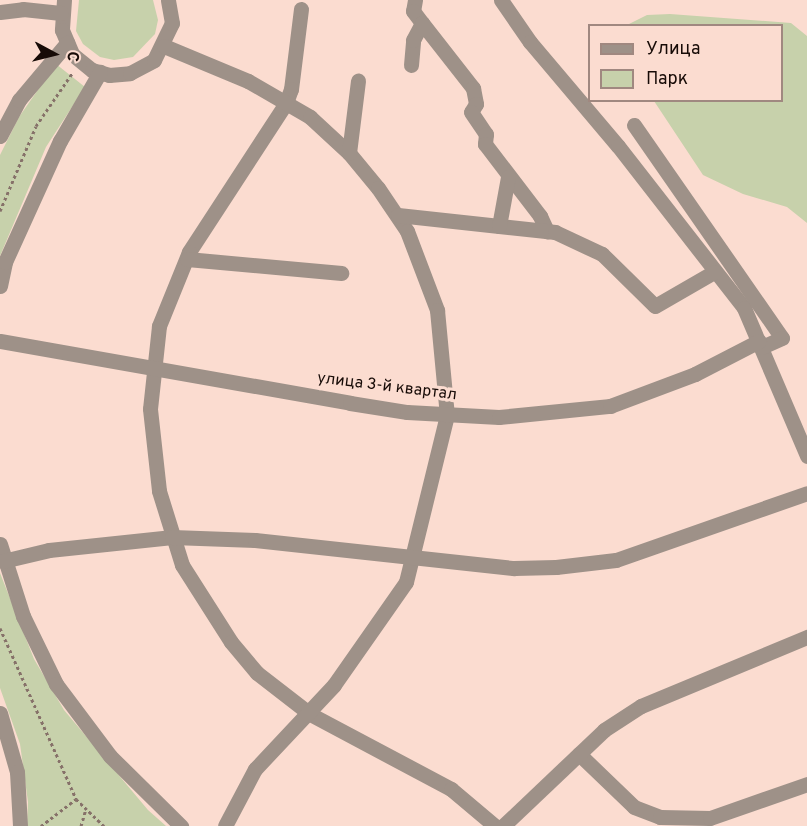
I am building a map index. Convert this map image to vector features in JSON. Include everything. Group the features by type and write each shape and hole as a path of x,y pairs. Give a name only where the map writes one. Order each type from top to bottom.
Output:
{"street":[{"path":"0,12 63,7 67,43 80,60 100,72 130,73 154,60 164,45 172,23 168,0"},
{"path":"415,0 413,10 473,88 476,105 471,112 486,134 485,144 540,216 546,231"},
{"path":"501,0 530,42 618,146 744,308 807,456"},
{"path":"301,9 291,89 286,103 187,259 159,326 153,366 152,444 159,491 182,564 231,642 257,673 310,714 451,789 495,826"},
{"path":"411,65 412,40 422,23"},
{"path":"0,136 20,100 67,43"},
{"path":"164,45 248,81 310,117 349,153 398,215 418,256 436,310 447,415 414,557 406,582 310,714 287,731 255,769 225,826"},
{"path":"0,286 5,262 50,161 100,72"},
{"path":"349,153 358,81"},
{"name":"улица 3-й квартал","path":"0,341 153,366 350,404 447,415 532,416 610,406 695,374 760,344 782,338 634,125"},
{"path":"499,226 508,177"},
{"path":"398,215 546,231 602,254 655,306 714,272"},
{"path":"187,259 341,273"},
{"path":"3,561 49,550 172,537 255,540 514,568 616,560 807,493"},
{"path":"0,544 3,561 38,651 56,684 110,756 181,826"},
{"path":"503,826 604,730 641,706 807,637"},
{"path":"0,713 17,772 20,826"},
{"path":"579,754 634,807 660,817 688,820 710,818 807,784"}],"path":[{"path":"0,211 36,126 80,60"},
{"path":"0,628 76,799 104,826"},
{"path":"41,826 76,799"},
{"path":"81,826 86,809"}],"green space":[{"path":"79,0 153,0 158,20 155,34 133,57 114,60 100,57 83,44 76,31"},
{"path":"670,14 791,23 807,36 807,223 787,207 743,194 703,175 655,102 783,102 783,24 629,24 647,15"},
{"path":"56,64 85,87 46,147 0,256 0,155 19,117"},
{"path":"0,573 34,659 64,710 148,810 166,826 27,826 28,802 20,744 0,688"}]}
